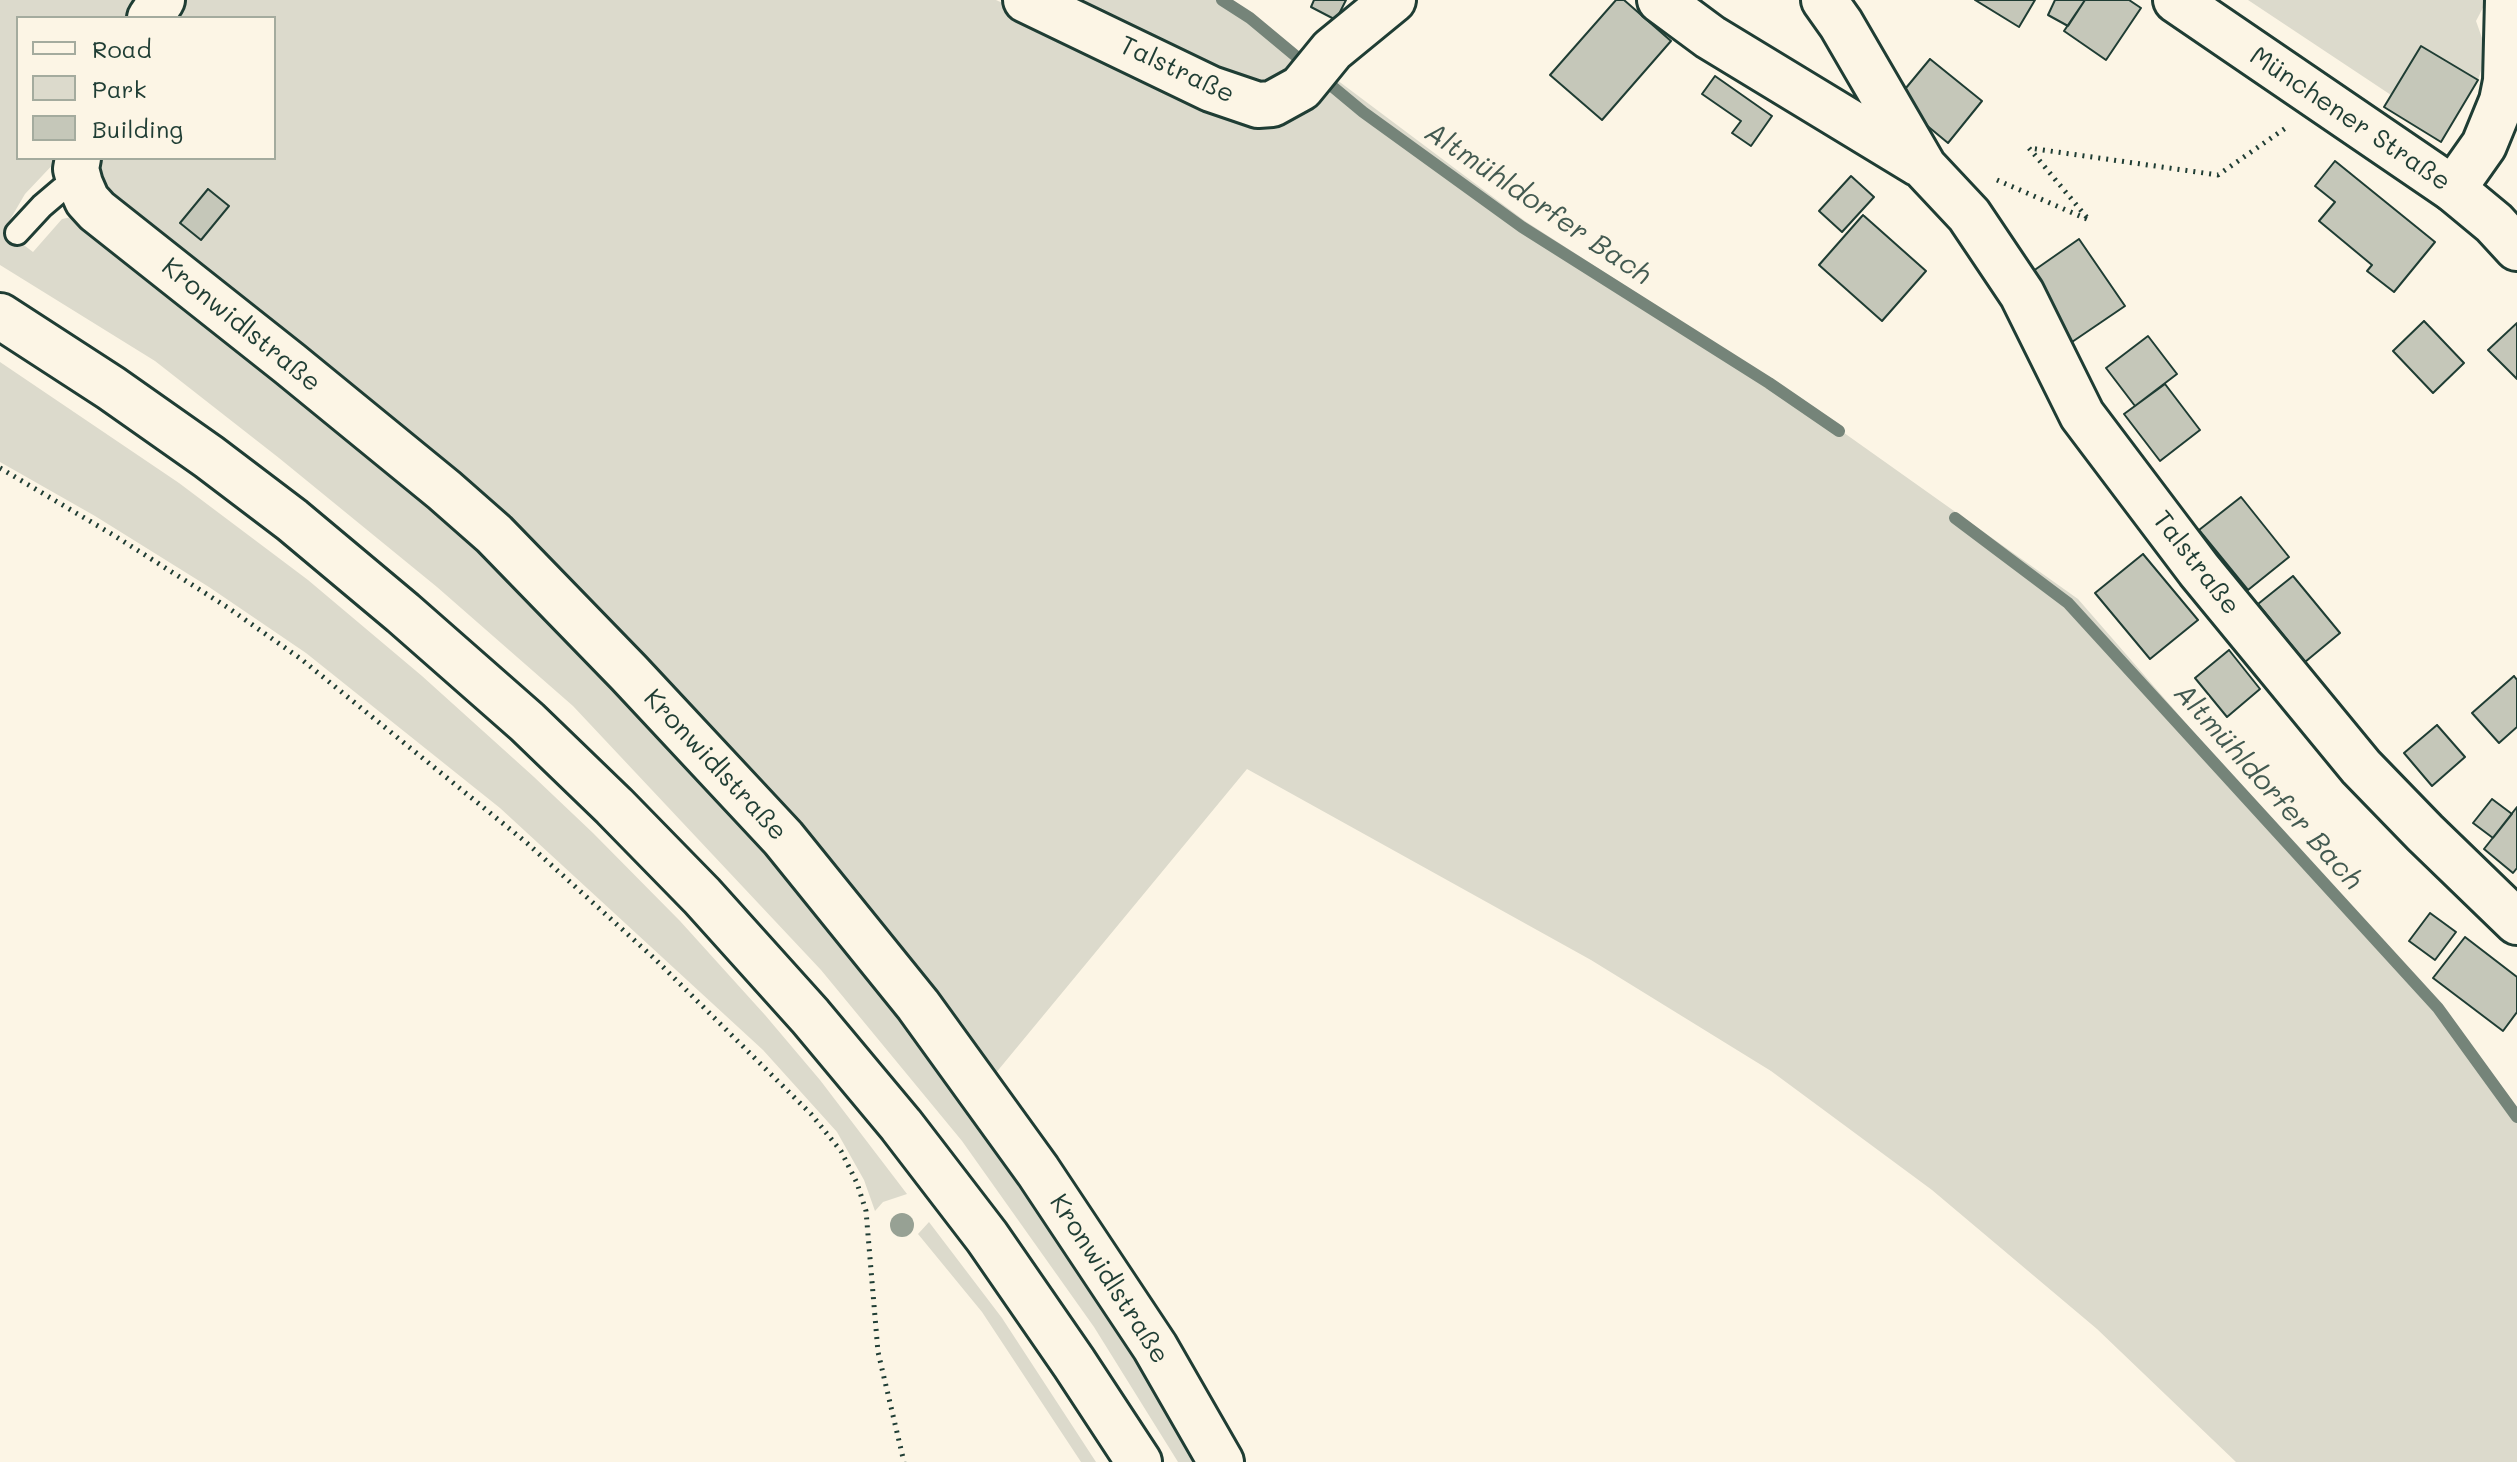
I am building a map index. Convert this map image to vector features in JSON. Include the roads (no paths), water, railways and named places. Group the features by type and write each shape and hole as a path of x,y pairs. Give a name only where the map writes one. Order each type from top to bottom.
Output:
{"street":[{"name":"Talstraße","path":"1026,0 1236,99 1258,105 1272,104 1301,88 1332,50 1393,0"},
{"name":"Talstraße","path":"1660,0 1710,37 1924,167"},
{"name":"Talstraße","path":"1824,0 1924,167 1969,215 2022,294 2082,415 2199,570 2361,767 2517,922"},
{"name":"Münchener Straße","path":"2176,0 2453,189 2494,223 2517,248"},
{"path":"2453,189 2475,161 2502,101 2506,81 2508,0"},
{"name":"Kronwidlstraße","path":"79,171 87,200 97,211 302,374 494,534 783,838 918,1005 1038,1171 1155,1347 1221,1462"},
{"path":"0,316 46,343 136,405 292,520 527,722 614,806 702,896 810,1016 901,1125 987,1237 1139,1462"}],"lane":[{"path":"17,233 79,171"}],"waterway":[{"name":"Altmühldorfer Bach","path":"1222,0 1250,18 1363,112 1522,227 1769,383 1839,431"},
{"name":"Altmühldorfer Bach","path":"1955,518 2068,603 2438,1008 2517,1117"}]}
